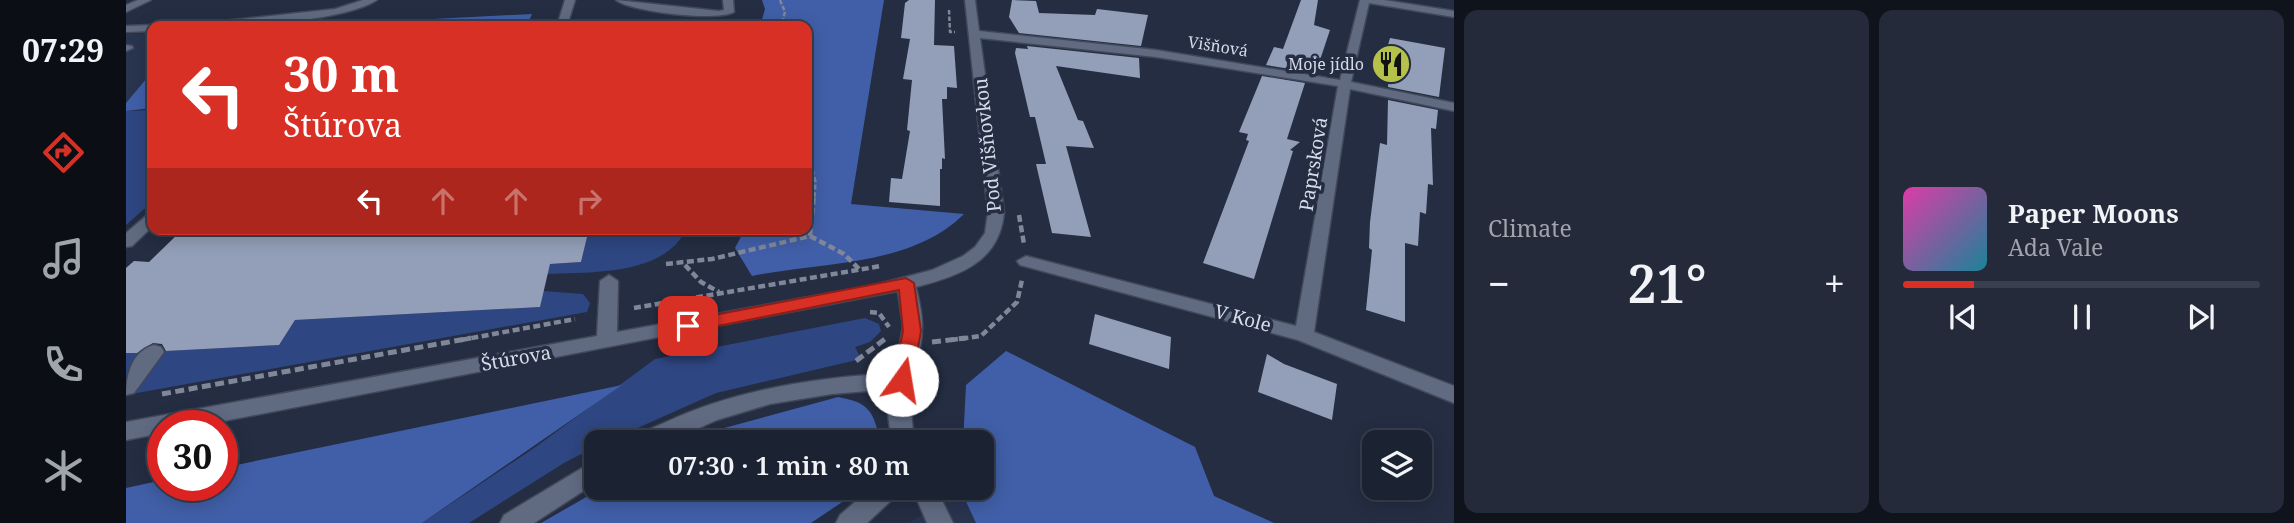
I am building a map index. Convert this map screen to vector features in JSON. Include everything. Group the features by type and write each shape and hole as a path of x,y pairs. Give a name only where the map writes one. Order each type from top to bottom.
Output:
{"street":[{"path":"126,9 146,0"},
{"path":"251,21 336,12 372,0"},
{"path":"564,21 570,0"},
{"path":"621,0 633,6 719,14 729,12 728,0"},
{"name":"Pod Višňovkou","path":"906,283 949,270 973,257 989,242 994,231 995,201 970,0"},
{"path":"1366,0 1454,14"},
{"name":"Paprsková","path":"1304,335 1345,82 1366,0"},
{"path":"126,29 147,28"},
{"name":"Višňová","path":"975,34 1135,50 1345,82 1454,107"},
{"path":"126,242 147,223"},
{"name":"V Kole","path":"1026,261 1304,335 1454,396"},
{"path":"607,342 608,281"},
{"path":"899,430 902,380 912,331 906,283"},
{"name":"Štúrova","path":"126,431 607,342 906,283"},
{"path":"129,381 154,352"},
{"path":"673,430 726,406 777,393 827,384 902,380"},
{"path":"513,523 584,478"},
{"path":"849,523 875,500"},
{"path":"929,500 940,523"}],"path":[{"path":"780,0 785,12 782,21"},
{"path":"812,169 815,182 812,214"},
{"path":"666,264 685,264 810,236 844,254 875,291"},
{"path":"685,264 701,282 721,293"},
{"path":"634,308 886,266"},
{"path":"162,394 575,319"}],"shaded area":[{"path":"762,0 884,0 851,204 964,214 942,231 918,244 892,253 864,260 752,276 735,248 742,235 812,235 812,21 761,21 765,9"},
{"path":"532,14 529,21 394,21"},
{"path":"147,33 147,78 126,103 126,34"},
{"path":"147,78 147,109 126,111 126,103"},
{"path":"147,110 147,206 126,225 126,111"},
{"path":"588,235 682,235 676,244 661,256 644,263 604,271 547,274 550,264 581,262"},
{"path":"543,291 583,294 590,303 587,312 126,395 126,353 278,345 295,320 540,307"},
{"path":"865,318 879,324 881,331 870,342 855,347 861,359 716,393 633,430 584,430 584,453 469,523 422,523 537,446 655,359"},
{"path":"1006,351 1195,447 1214,496 1274,523 976,523 965,500 994,500 994,430 964,430 966,385"},
{"path":"622,385 422,523 126,523 126,488 147,483 147,501 238,501 238,465"},
{"path":"838,397 864,406 873,416 878,430 717,430"},
{"path":"584,498 845,500 811,523 541,523"},
{"path":"946,500 965,500 976,523 909,523"}],"building":[{"path":"909,0 935,0 934,45 954,46 957,88 947,87 947,99 942,99 945,159 942,158 940,169 940,206 889,202 891,178 902,179 910,131 907,130 912,80 903,79 910,39 901,38 905,3"},
{"path":"1012,0 1036,1 1039,13 1095,15 1097,9 1148,15 1141,46 1019,33 1009,17"},
{"path":"1301,0 1318,0 1314,25 1330,30 1317,69 1310,68 1309,72 1266,65 1274,47 1283,49"},
{"path":"1390,38 1445,48 1439,97 1388,87 1389,73 1380,72"},
{"path":"1027,46 1139,58 1140,78 1056,66 1078,120 1083,121 1094,148 1066,146 1091,237 1052,233 1036,164 1046,164 1035,117 1030,117 1015,53 1016,48 1028,49"},
{"path":"1262,76 1305,83 1287,139 1300,142 1290,150 1293,151 1254,279 1203,263 1249,141 1246,140 1248,134 1239,132"},
{"path":"1388,100 1438,110 1436,129 1431,128 1433,185 1428,184 1426,214 1420,212 1418,246 1405,243 1405,322 1366,310 1372,250 1369,248 1370,222 1380,143 1387,145"},
{"path":"177,235 588,235 581,262 550,264 540,307 295,320 279,345 166,351 162,344 153,343 137,353 126,353 126,268 134,261 149,262"},
{"path":"1095,314 1171,337 1169,369 1089,344"},
{"path":"1267,354 1284,364 1337,384 1332,420 1258,392"}],"place":[{"name":"Moje jídlo","path":"1391,64"}],"route":[{"path":"688,326 906,283 912,331 902,380"}]}
